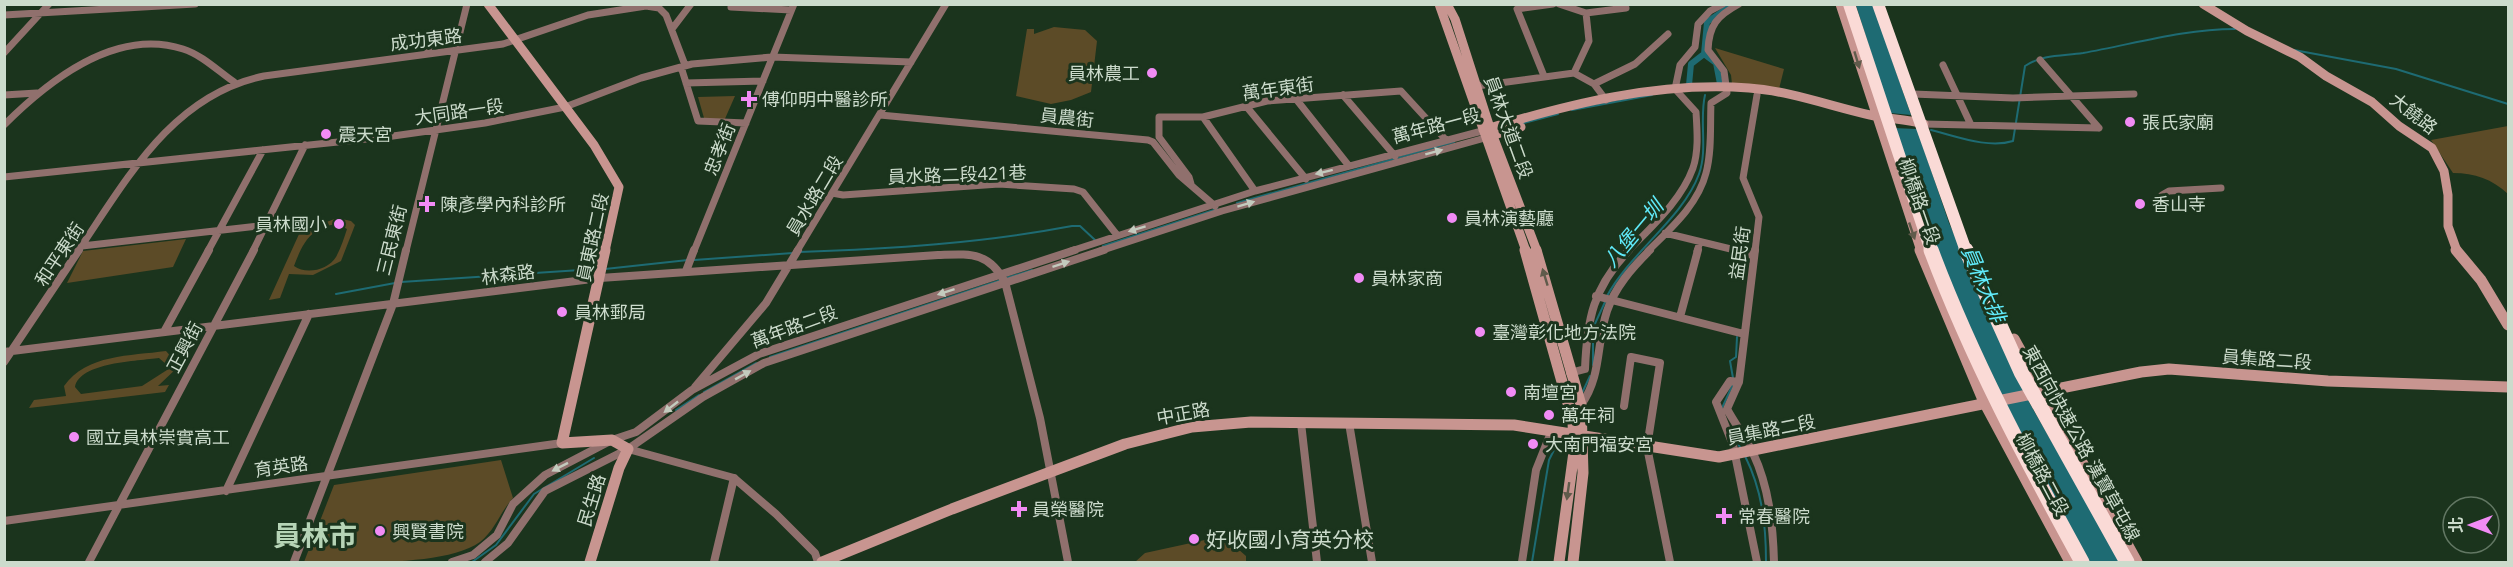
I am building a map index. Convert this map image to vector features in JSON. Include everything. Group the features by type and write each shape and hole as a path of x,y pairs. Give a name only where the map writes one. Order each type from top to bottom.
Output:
{"highway":[{"path":"1849,4 1904,178 1953,307 2034,475 2082,562"},
{"name":"東西向快速公路 漢寶草屯線","path":"1880,4 1953,220 1990,307 2076,473 2127,562"}],"street":[{"path":"4,53 49,4"},
{"path":"4,15 195,4"},
{"name":"三民東街","path":"294,562 393,304 467,4"},
{"name":"員東路二段","path":"488,4 599,153 619,187 562,443"},
{"path":"672,29 691,4"},
{"name":"員水路二段","path":"692,390 766,303 946,4"},
{"name":"員林大道二段","path":"1439,4 1487,133 1530,231 1551,313 1574,421 1579,434"},
{"name":"員林大道二段","path":"1447,4 1455,19 1476,86 1487,133"},
{"path":"1544,76 1517,9 1553,4"},
{"path":"1559,4 1586,13 1626,8"},
{"path":"1570,373 1585,369 1587,327 1596,296 1613,267 1670,207 1694,168 1696,112 1682,91 1680,65 1695,47 1698,24 1710,11 1723,4"},
{"path":"1581,405 1591,395 1596,380 1604,319 1611,300 1629,271 1665,233 1704,183 1711,103 1724,90 1725,71 1708,50 1708,27 1716,17 1739,4"},
{"name":"柳橋路一段","path":"1840,4 1914,239 1984,404"},
{"name":"柳橋路一段","path":"1880,4 1913,94 1918,123 2004,321 2041,392"},
{"name":"大饒路","path":"2203,4 2247,31 2300,57 2326,76 2372,102 2399,126 2432,148 2444,171 2448,195 2448,226 2453,246 2463,261 2481,280 2508,325"},
{"name":"成功東路","path":"138,163 159,137 184,114 234,82 264,75 516,41 588,15 646,6 659,8 666,15 684,65 682,70 698,121 746,123"},
{"path":"731,7 792,7"},
{"name":"忠孝街","path":"686,271 792,7"},
{"path":"1574,73 1589,41 1586,13"},
{"path":"1594,84 1624,72 1645,59 1668,34"},
{"path":"427,54 431,40"},
{"path":"4,125 40,91 93,57 140,45 184,49 234,82"},
{"name":"大同路一段","path":"4,177 435,130 565,107 641,78 684,65 772,57 911,62"},
{"path":"1918,123 2099,128 2040,60"},
{"path":"1942,65 1971,125"},
{"path":"1476,86 1574,73 1594,84 1606,100"},
{"path":"687,85 762,83"},
{"name":"萬年路一段","path":"1724,90 1798,102 1875,119 1918,123"},
{"name":"萬年路一段","path":"1003,278 1310,185 1606,100 1682,91 1724,90 1783,93 1875,119"},
{"path":"4,95 40,91"},
{"name":"萬年東街","path":"1191,184 1189,177 1159,137 1159,117 1203,117 1246,106 1296,99 1401,91 1446,140"},
{"name":"萬年路一段","path":"1003,278 1117,235 1304,177 1446,140 1682,91"},
{"path":"1913,94 2073,97 2134,94"},
{"path":"1343,95 1400,161"},
{"name":"益民街","path":"1734,381 1744,334 1759,217 1743,178 1757,95"},
{"path":"1296,99 1349,166"},
{"path":"1246,106 1310,185"},
{"name":"員農街","path":"880,115 1148,140 1153,142 1179,175 1222,212"},
{"path":"1203,117 1255,191"},
{"name":"正興街","path":"89,562 267,225 304,145"},
{"path":"164,332 264,150"},
{"name":"和平東街","path":"4,362 8,352 138,163"},
{"name":"員水路二段421巷","path":"832,193 843,195 999,184 1074,189 1083,192 1117,235"},
{"path":"2162,195 2169,191 2221,188"},
{"path":"82,246 267,225"},
{"path":"1665,233 1753,255"},
{"path":"1680,317 1700,242"},
{"name":"林森路","path":"8,352 600,278 686,271 971,255 983,256 998,266 1003,278"},
{"path":"1003,278 1034,392 1068,562"},
{"name":"萬年路二段","path":"452,562 473,555 496,535 513,504 545,475 612,440 636,432 692,390 759,354 1003,278"},
{"name":"萬年路二段","path":"485,562 508,543 545,491 628,449 703,397 764,363 1003,278"},
{"path":"1596,296 1744,334"},
{"name":"員林大道二段","path":"1551,313 1581,405 1579,434"},
{"path":"225,491 309,315"},
{"path":"1624,406 1631,357 1660,363 1647,447 1670,562"},
{"path":"717,361 734,368"},
{"name":"員集路二段","path":"1579,434 1709,456 1734,454 1875,428 1999,400 2141,372 2169,369 2328,381 2508,387"},
{"path":"1734,381 1727,409 1752,450 1772,514 1774,562"},
{"path":"1734,381 1716,402 1751,512 1757,562"},
{"name":"柳橋路二段","path":"2041,392 2137,562"},
{"name":"柳橋路二段","path":"1984,404 2070,562"},
{"name":"中正路","path":"820,562 1125,444 1192,427 1251,422 1488,423 1579,434"},
{"path":"1301,423 1317,562"},
{"path":"1349,423 1372,562"},
{"path":"1521,562 1536,470 1552,430"},
{"path":"1559,562 1574,452 1579,434"},
{"path":"1573,562 1583,473 1579,434"},
{"path":"562,443 612,440 628,449 734,478 776,514 815,553 820,562"},
{"name":"育英路","path":"5,522 562,443"},
{"name":"民生路","path":"590,562 619,468 628,449"},
{"path":"714,562 734,478"}],"shaded area":[{"path":"1054,27 1085,30 1097,41 1091,92 1071,100 1051,104 1016,96 1027,29 1034,29 1034,34"},
{"path":"1715,48 1784,69 1779,89 1732,84 1731,75"},
{"path":"735,96 724,121 704,118 698,97"},
{"path":"2508,126 2508,194 2496,184 2483,178 2453,173 2431,140"},
{"path":"337,218 351,221 355,225 341,261 313,275 289,274 280,298 269,300 305,221 315,220 311,228","holes":["338,224 347,229 336,257 328,265 310,271 294,266 305,243 315,232 321,228"]},
{"path":"186,239 173,267 67,283 83,251"},
{"path":"166,351 179,366 158,386 169,385 165,392 29,408 34,400 66,396 64,386 85,368 97,362 110,358","holes":["159,358 167,365 167,370 142,386 81,394 75,387 79,379 87,372 111,364"]},
{"path":"501,460 513,498 490,532 480,542 444,556 421,559 304,562 334,485"},
{"path":"1214,538 1230,542 1246,556 1246,562 1135,562 1145,553"}],"water":[{"path":"1856,5 1873,5 1911,115 1890,113"},
{"path":"1893,128 1917,129 1949,223 2030,404 2121,562 2088,562 2010,421 1937,255"}],"waterway":[{"name":"八堡一圳","path":"1704,54 1707,22 1729,7"},
{"path":"1931,130 1983,143 2013,141 2025,66 2032,62 2046,57 2083,53 2196,31 2235,29"},
{"path":"2294,50 2396,69 2508,104"},
{"name":"八堡一圳","path":"1689,85 1691,64 1704,54"},
{"name":"八堡一圳","path":"1704,54 1716,63 1720,84"},
{"path":"1572,110 1652,95"},
{"name":"八堡一圳","path":"1607,296 1629,265 1681,205 1699,174 1703,155 1705,95"},
{"path":"1520,124 1558,114"},
{"path":"1237,203 1454,142"},
{"path":"1103,246 1217,209"},
{"path":"799,252 936,244 1004,237 1072,226 1080,226 1095,240"},
{"path":"694,260 793,253"},
{"path":"605,269 688,260"},
{"path":"401,282 596,269"},
{"path":"1006,278 1032,270"},
{"path":"770,357 1001,280"},
{"path":"336,294 395,283"},
{"name":"八堡一圳","path":"1593,365 1593,328 1605,302"},
{"path":"1733,378 1730,361 1736,357 1737,337"},
{"path":"704,392 756,363"},
{"name":"八堡一圳","path":"1582,393 1590,376"},
{"path":"1722,408 1733,384"},
{"path":"676,410 699,395"},
{"path":"1733,435 1741,449"},
{"name":"八堡一圳","path":"1532,562 1549,460 1561,436"},
{"path":"1745,456 1762,508 1766,562"},
{"path":"472,562 496,545 534,494 594,458"}],"place":[{"name":"員林農工","path":"1152,73"},
{"name":"傅仰明中醫診所","path":"749,99"},
{"name":"張氏家廟","path":"2130,122"},
{"name":"震天宮","path":"326,134"},
{"name":"陳彥學內科診所","path":"427,204"},
{"name":"香山寺","path":"2140,204"},
{"name":"員林演藝廳","path":"1452,218"},
{"name":"員林國小","path":"339,224"},
{"name":"員林家商","path":"1359,278"},
{"name":"員林郵局","path":"562,312"},
{"name":"臺灣彰化地方法院","path":"1480,332"},
{"name":"南壇宮","path":"1511,392"},
{"name":"萬年祠","path":"1549,415"},
{"name":"國立員林崇實高工","path":"74,437"},
{"name":"大南門福安宮","path":"1533,444"},
{"name":"員榮醫院","path":"1019,509"},
{"name":"常春醫院","path":"1724,516"},
{"name":"興賢書院","path":"380,531"},
{"name":"好收國小育英分校","path":"1194,539"}],"district":[{"name":"員林市","path":"315,535"}],"water label":[{"name":"員林大排","path":"1984,284"}]}
